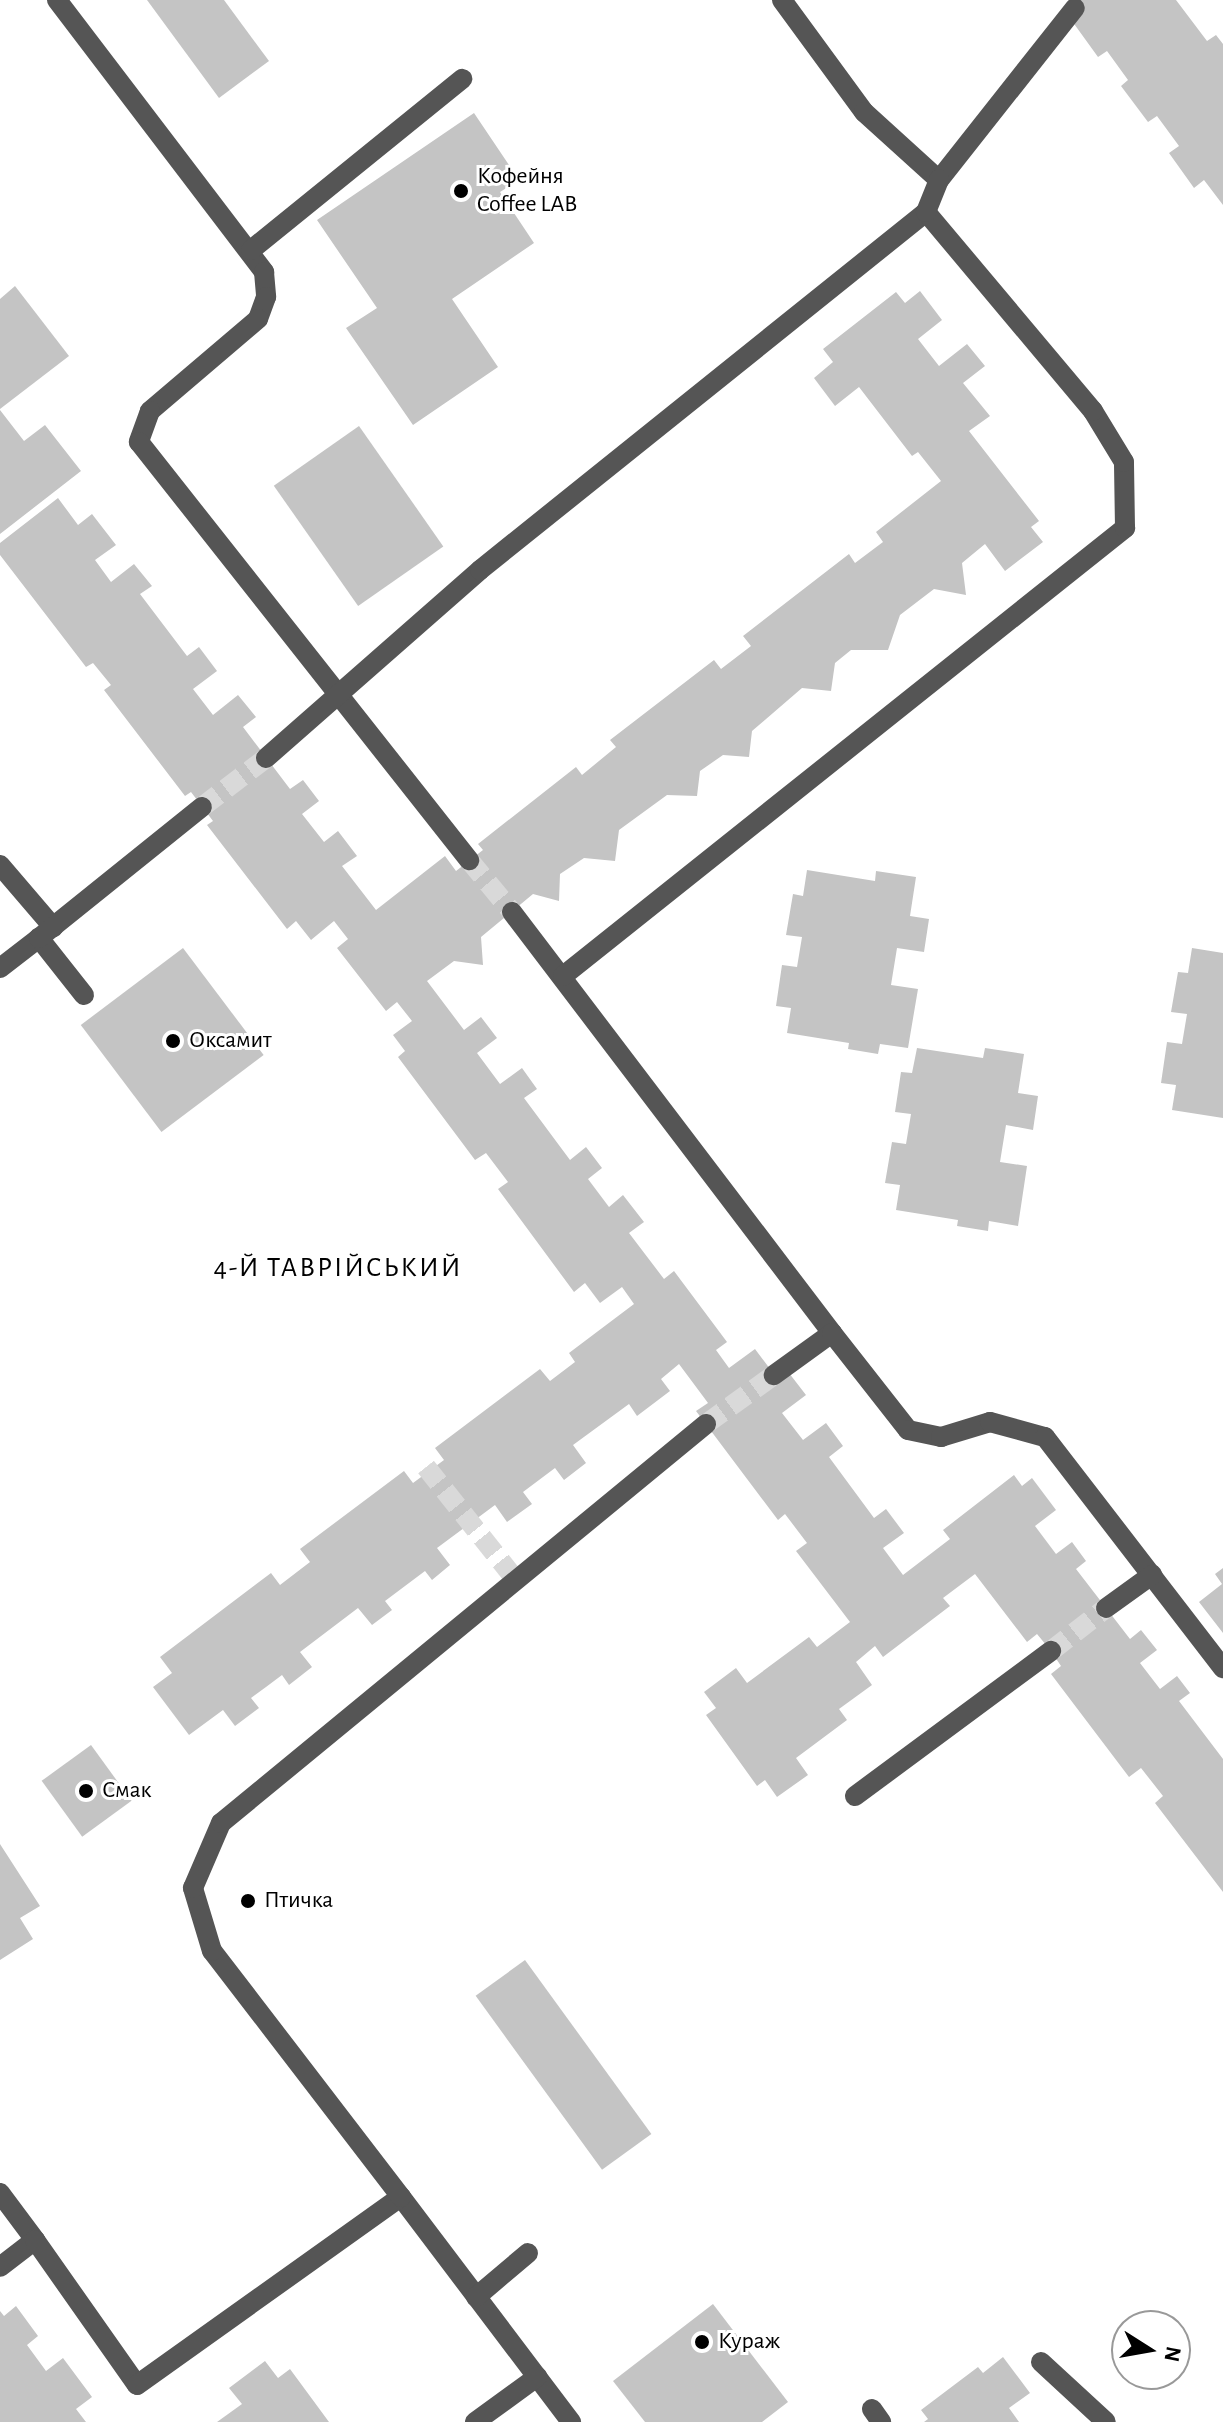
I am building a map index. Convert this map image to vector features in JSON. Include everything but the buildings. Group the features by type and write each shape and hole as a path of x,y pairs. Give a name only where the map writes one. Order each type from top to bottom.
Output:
{"lane":[{"path":"57,0 251,250 264,272 266,297 258,319 150,411 139,442 469,860"},
{"path":"782,0 864,112 939,180"},
{"path":"266,758 341,697 480,570 926,212 939,180 1075,8"},
{"path":"251,250 462,79"},
{"path":"563,976 1125,528 1124,462 1093,411 926,212"},
{"path":"0,968 202,807"},
{"path":"0,865 84,995"},
{"path":"512,912 908,1430 941,1437 990,1422 1045,1437 1223,1668"},
{"path":"774,1375 832,1333"},
{"path":"571,2422 212,1951 193,1888 221,1823 706,1424"},
{"path":"1106,1608 1152,1575"},
{"path":"855,1796 1051,1651"},
{"path":"0,2193 137,2385 401,2197"},
{"path":"0,2267 35,2240"},
{"path":"476,2297 528,2253"},
{"path":"1041,2362 1106,2422"},
{"path":"475,2422 537,2377"}],"tunnel":[{"path":"202,807 266,758"},
{"path":"469,860 512,912"},
{"path":"706,1424 774,1375"},
{"path":"426,1467 516,1580"},
{"path":"1051,1651 1106,1608"}],"place":[{"name":"Кофейня Coffee LAB","path":"461,191"},
{"name":"Оксамит","path":"173,1041"},
{"name":"Смак","path":"86,1791"},
{"name":"Птичка","path":"248,1901"},
{"name":"Кураж","path":"702,2342"}],"district":[{"name":"4-Й ТАВРІЙСЬКИЙ","path":"338,1268"}]}
